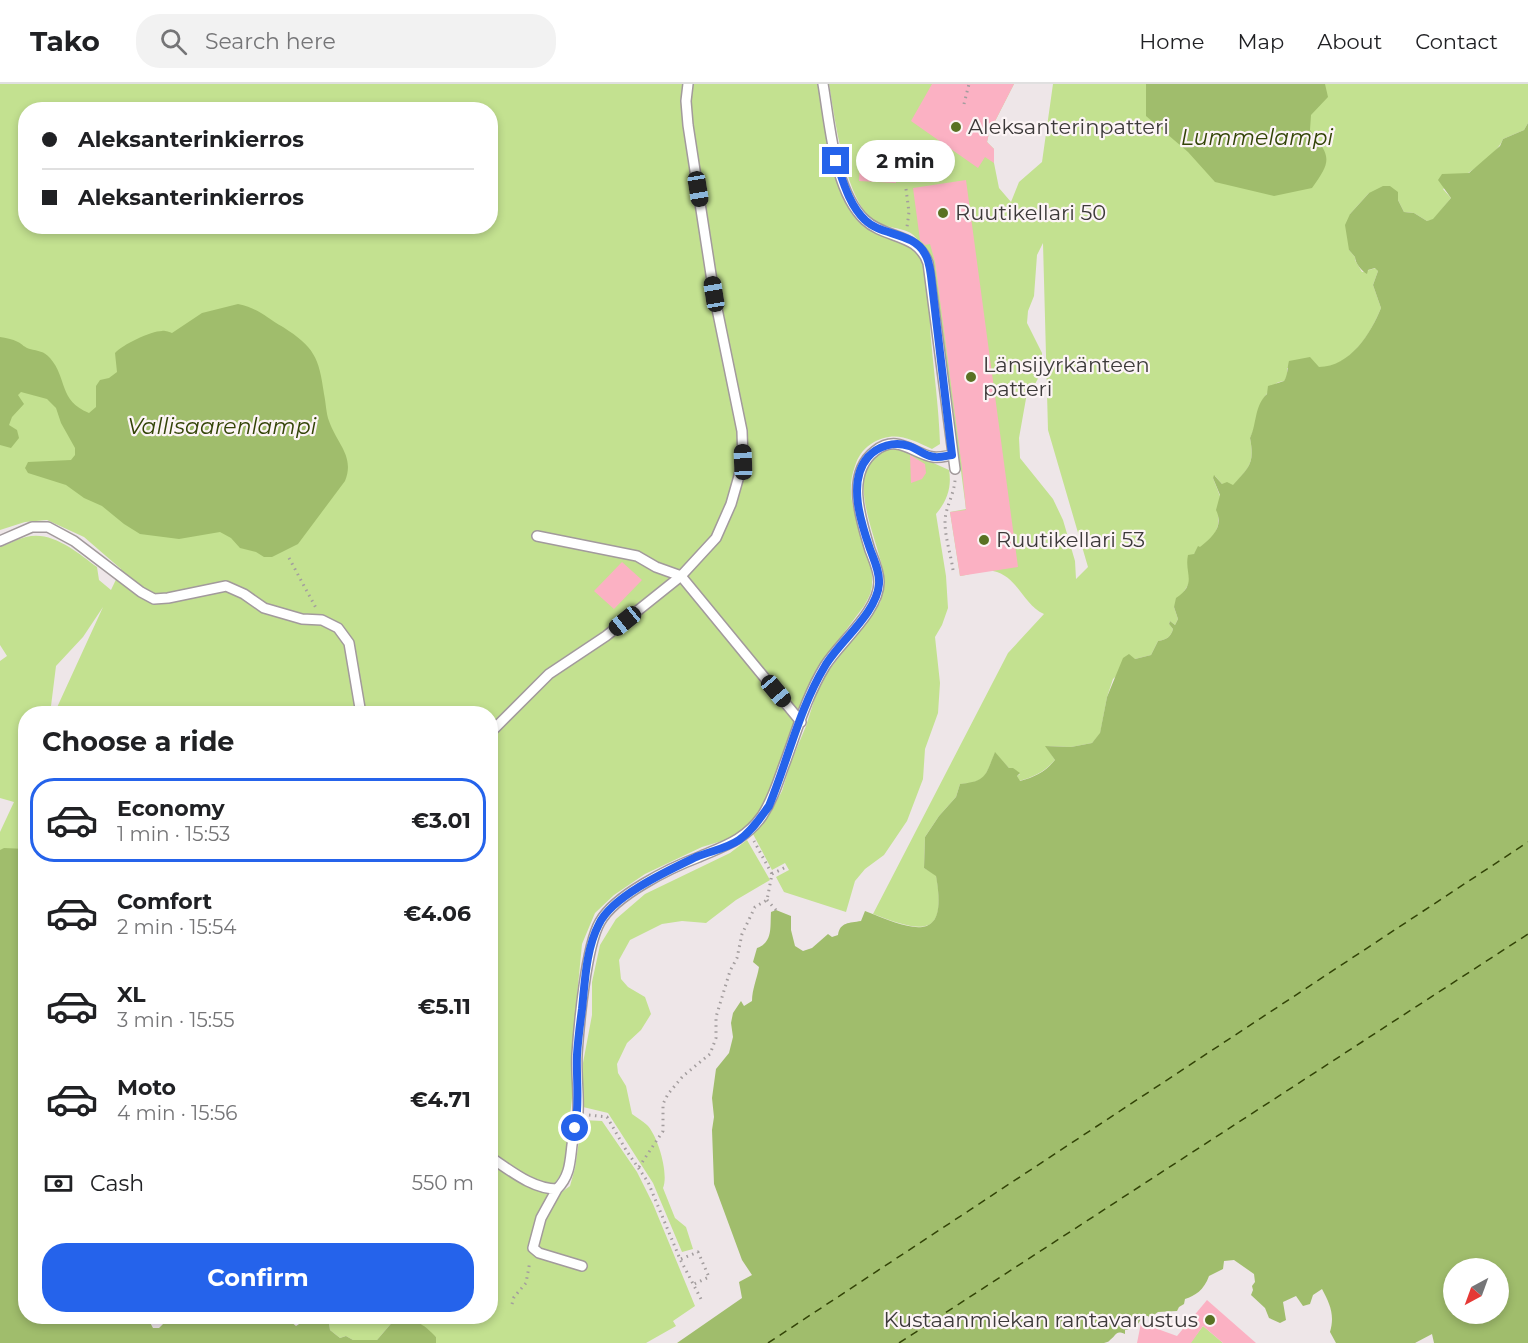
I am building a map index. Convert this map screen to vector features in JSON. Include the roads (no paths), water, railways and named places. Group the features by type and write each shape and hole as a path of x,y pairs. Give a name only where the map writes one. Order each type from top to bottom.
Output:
{"lane":[{"path":"498,725 549,674 606,636 681,576 716,537 731,504 743,462 742,431 714,294 688,125 686,101 688,84"},
{"path":"823,84 836,161 851,201 871,225 921,248 928,263 955,469"},
{"path":"582,1266 539,1253 533,1248 541,1218 557,1189 566,1178 570,1167 578,1114 578,1044 592,943 600,922 615,904 646,882 698,857 732,844 748,832 769,806 825,665 867,611 878,591 878,572 863,527 859,504 858,488 862,465 875,450 890,444 909,446 931,457 952,455"},
{"path":"0,541 33,527 48,527 75,541 153,599 226,586 244,594 264,608 302,619 322,620 338,628 349,643 360,706"},
{"path":"537,536 637,556 656,567 681,576 801,722"},
{"path":"498,1162 529,1181 549,1189 557,1189"}],"water":[{"name":"Lummelampi","path":"1146,84 1325,84 1328,97 1311,115 1310,130 1325,153 1326,164 1323,171 1312,188 1274,196 1215,182 1188,152 1146,116"},
{"path":"1528,123 1528,1343 1434,1343 1432,1334 1415,1343 1336,1343 1330,1332 1331,1310 1322,1289 1313,1295 1310,1304 1303,1306 1296,1296 1283,1302 1286,1320 1280,1323 1269,1318 1265,1308 1251,1295 1255,1282 1254,1274 1234,1260 1224,1261 1223,1269 1209,1276 1202,1289 1185,1299 1184,1304 1177,1311 1158,1312 1150,1318 1143,1316 1136,1327 1130,1326 1125,1330 1125,1334 1118,1333 1104,1343 677,1343 742,1298 739,1282 752,1275 742,1260 714,1184 712,1098 716,1069 729,1053 733,1037 731,1023 733,1013 741,1001 744,1006 752,1001 759,967 753,962 757,948 768,938 771,912 776,910 791,916 791,930 795,946 803,951 812,948 828,934 832,937 838,935 846,924 861,921 865,911 911,927 923,927 931,923 937,914 939,899 936,876 924,868 925,837 956,797 960,784 975,781 984,776 995,752 1009,768 1020,773 1017,776 1020,781 1039,774 1055,760 1045,746 1071,747 1092,743 1100,733 1107,697 1123,658 1129,654 1135,659 1151,655 1158,641 1168,638 1172,632 1170,621 1175,625 1178,619 1174,607 1176,598 1187,588 1188,555 1194,554 1198,546 1200,547 1209,539 1218,526 1216,510 1220,495 1213,478 1214,475 1222,484 1227,482 1233,485 1247,469 1252,454 1250,438 1268,386 1284,381 1289,361 1310,357 1319,367 1340,361 1358,347 1371,328 1381,308 1373,285 1378,271 1375,268 1365,273 1349,250 1345,225 1350,214 1369,193 1383,186 1390,186 1398,192 1398,200 1404,212 1414,213 1427,221 1433,219 1451,198 1438,180 1442,174 1469,173 1500,146 1503,139 1524,130"},
{"name":"Vallisaarenlampi","path":"238,304 257,311 283,327 302,341 313,354 320,371 327,415 344,450 348,464 345,481 298,544 272,557 264,557 256,552 240,548 231,538 220,532 179,539 140,534 102,506 84,498 66,485 28,473 25,468 28,462 71,460 75,455 75,448 61,423 56,408 47,399 21,392 18,395 24,404 12,417 9,425 17,430 19,438 11,448 0,445 0,337 16,341 48,356 56,366 72,402 89,413 96,407 96,386 100,380 109,378 117,372 115,353 119,350 151,333 167,331 172,333 202,313"},
{"path":"18,849 18,1324 151,1324 153,1328 159,1328 163,1324 294,1324 296,1326 299,1324 329,1324 330,1330 340,1338 346,1336 353,1340 377,1340 391,1324 420,1324 436,1337 436,1343 0,1343 0,850"}],"place":[{"name":"Aleksanterinpatteri","path":"956,127"},
{"name":"Ruutikellari 50","path":"943,213"},
{"name":"Länsijyrkänteen patteri","path":"971,377"},
{"name":"Ruutikellari 53","path":"984,540"},
{"name":"Kustaanmiekan rantavarustus","path":"1210,1320"}]}
